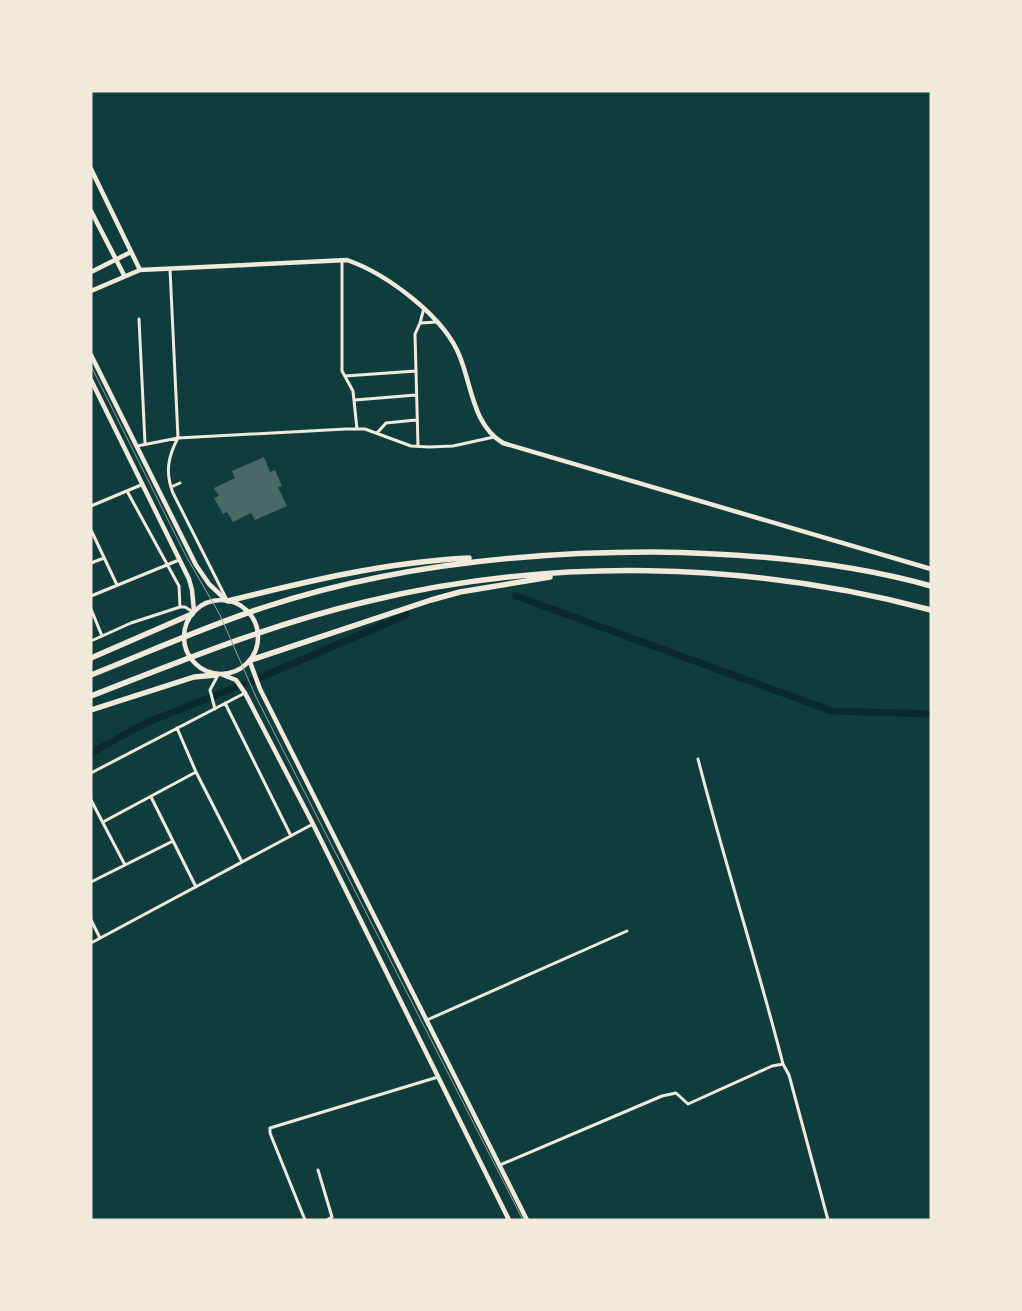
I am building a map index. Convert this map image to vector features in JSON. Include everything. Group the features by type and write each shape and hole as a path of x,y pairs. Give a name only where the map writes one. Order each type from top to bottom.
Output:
{"highway":[{"path":"227,600 326,576 439,559 685,552 755,556 877,573 931,586"},
{"path":"91,675 170,642 264,607 346,584 413,570 466,562 538,555"},
{"path":"251,661 460,592 588,571"},
{"path":"91,696 272,628 367,601 456,583 588,571 701,572 752,577 853,592 931,610"},
{"path":"91,658 193,612"},
{"path":"91,710 194,677 219,675"}],"main road":[{"path":"91,169 140,270"},
{"path":"91,211 124,276"},
{"path":"91,272 132,252"},
{"path":"91,291 140,270 342,260 364,266 424,308 454,342 479,418 494,437 503,443 931,569"},
{"path":"91,354 196,565 209,584 227,600 247,610 258,629 256,650 251,661 240,670 219,675"},
{"path":"91,380 191,585 193,612"},
{"path":"227,600 208,602 193,612 184,630 183,638 188,655 200,668 232,678 239,683 245,693 313,824 509,1220"},
{"path":"251,661 253,674 260,689 528,1220"}],"street":[{"path":"342,260 342,371 353,391 357,429"},
{"path":"170,269 178,438 172,451 168,469 171,487 227,600"},
{"path":"418,446 416,420 416,334 424,308"},
{"path":"140,319 146,443"},
{"path":"420,323 437,322"},
{"path":"344,376 416,371"},
{"path":"355,400 416,396"},
{"path":"377,433 386,423 416,420"},
{"path":"138,446 178,438 357,429 377,433 418,446 453,446 494,437"},
{"path":"171,487 180,483"},
{"path":"91,506 141,485"},
{"path":"127,491 168,564 180,590 180,607"},
{"path":"91,530 117,585"},
{"path":"91,563 104,558"},
{"path":"91,596 179,560"},
{"path":"91,641 180,607 193,612"},
{"path":"91,609 102,636"},
{"path":"215,709 210,694 219,675"},
{"path":"91,773 245,693"},
{"path":"225,703 291,836"},
{"path":"177,728 196,772 242,862"},
{"path":"698,759 783,1064 787,1069 792,1084 828,1220"},
{"path":"103,822 196,772"},
{"path":"151,797 196,887"},
{"path":"91,800 125,865"},
{"path":"91,943 313,824"},
{"path":"91,882 173,840"},
{"path":"91,920 100,938"},
{"path":"427,1020 626,931"},
{"path":"500,1165 662,1096 676,1093 685,1104 688,1104 772,1066 783,1064"},
{"path":"305,1220 270,1133 270,1128 438,1077"},
{"path":"318,1170 332,1217 327,1220"}],"building":[{"path":"264,457 270,472 275,470 282,486 278,487 287,506 255,520 251,513 233,522 227,512 223,514 214,498 219,496 214,488 235,478 232,471"}],"waterway":[{"path":"516,596 832,711 931,714"},
{"path":"252,681 406,615"},
{"path":"91,753 146,723 244,684"}],"tram line":[{"path":"91,366 186,556 220,615 256,697 523,1220"}]}
